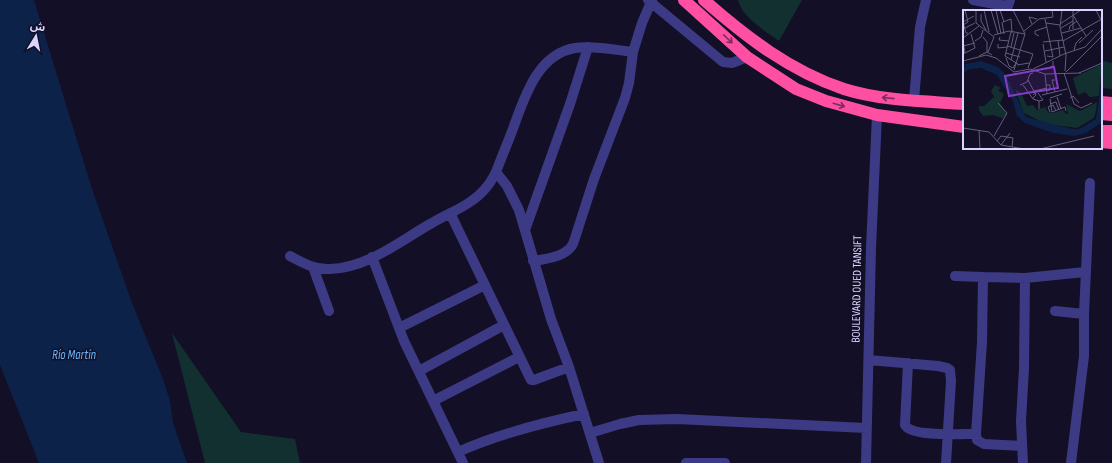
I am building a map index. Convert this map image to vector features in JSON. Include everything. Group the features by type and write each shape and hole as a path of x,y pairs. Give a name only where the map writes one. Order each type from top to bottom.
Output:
{"highway":[{"path":"684,0 747,57 796,89 826,101 877,115 960,126"},
{"path":"704,0 715,5 764,49 794,68 844,89 885,98 963,104"},
{"path":"927,101 963,101"},
{"path":"1102,102 1112,103"},
{"path":"1102,114 1112,115"},
{"path":"1102,130 1112,131"},
{"path":"1102,142 1112,143"}],"street":[{"path":"914,100 920,28 926,0"},
{"path":"973,0 1008,6 1010,0"},
{"path":"533,261 558,255 571,247 594,179 625,98 629,83 633,52 650,1 723,62 732,63 747,57"},
{"path":"290,256 313,267 330,269 351,266 372,258 450,213 485,190 496,172 525,98 537,74 556,54 573,48 588,47 633,52"},
{"path":"525,230 570,104 588,47"},
{"name":"BOULEVARD OUED TANSIFT","path":"866,463 871,248 877,115"},
{"path":"496,172 514,198 525,230 551,320 569,367 599,463"},
{"path":"1071,463 1084,356 1085,272 1090,183"},
{"path":"450,213 530,380 534,380 569,367"},
{"path":"372,258 399,328 463,463"},
{"path":"313,267 329,311"},
{"path":"955,276 1025,278 1085,272"},
{"path":"983,278 982,342 976,434 977,440 984,444 1022,446"},
{"path":"1023,463 1025,278"},
{"path":"399,328 485,285"},
{"path":"1055,311 1084,314"},
{"path":"419,371 504,325"},
{"path":"434,401 519,356"},
{"path":"869,360 938,366 950,370 952,374 946,463"},
{"path":"908,363 905,425 907,429 912,431 947,434 976,434"},
{"path":"458,452 489,439 512,432 584,414"},
{"path":"590,433 639,420 676,419 866,428"},
{"path":"686,463 725,463"}],"green space":[{"path":"738,0 802,0 779,41 749,18 740,6"},
{"path":"1102,60 1112,63 1112,89 1102,88"},
{"path":"172,333 241,432 295,439 300,463 205,463"}],"water":[{"name":"Río Martín","path":"0,0 34,0 91,186 132,303 163,379 170,401 173,423 187,463 39,463 0,365"}]}
